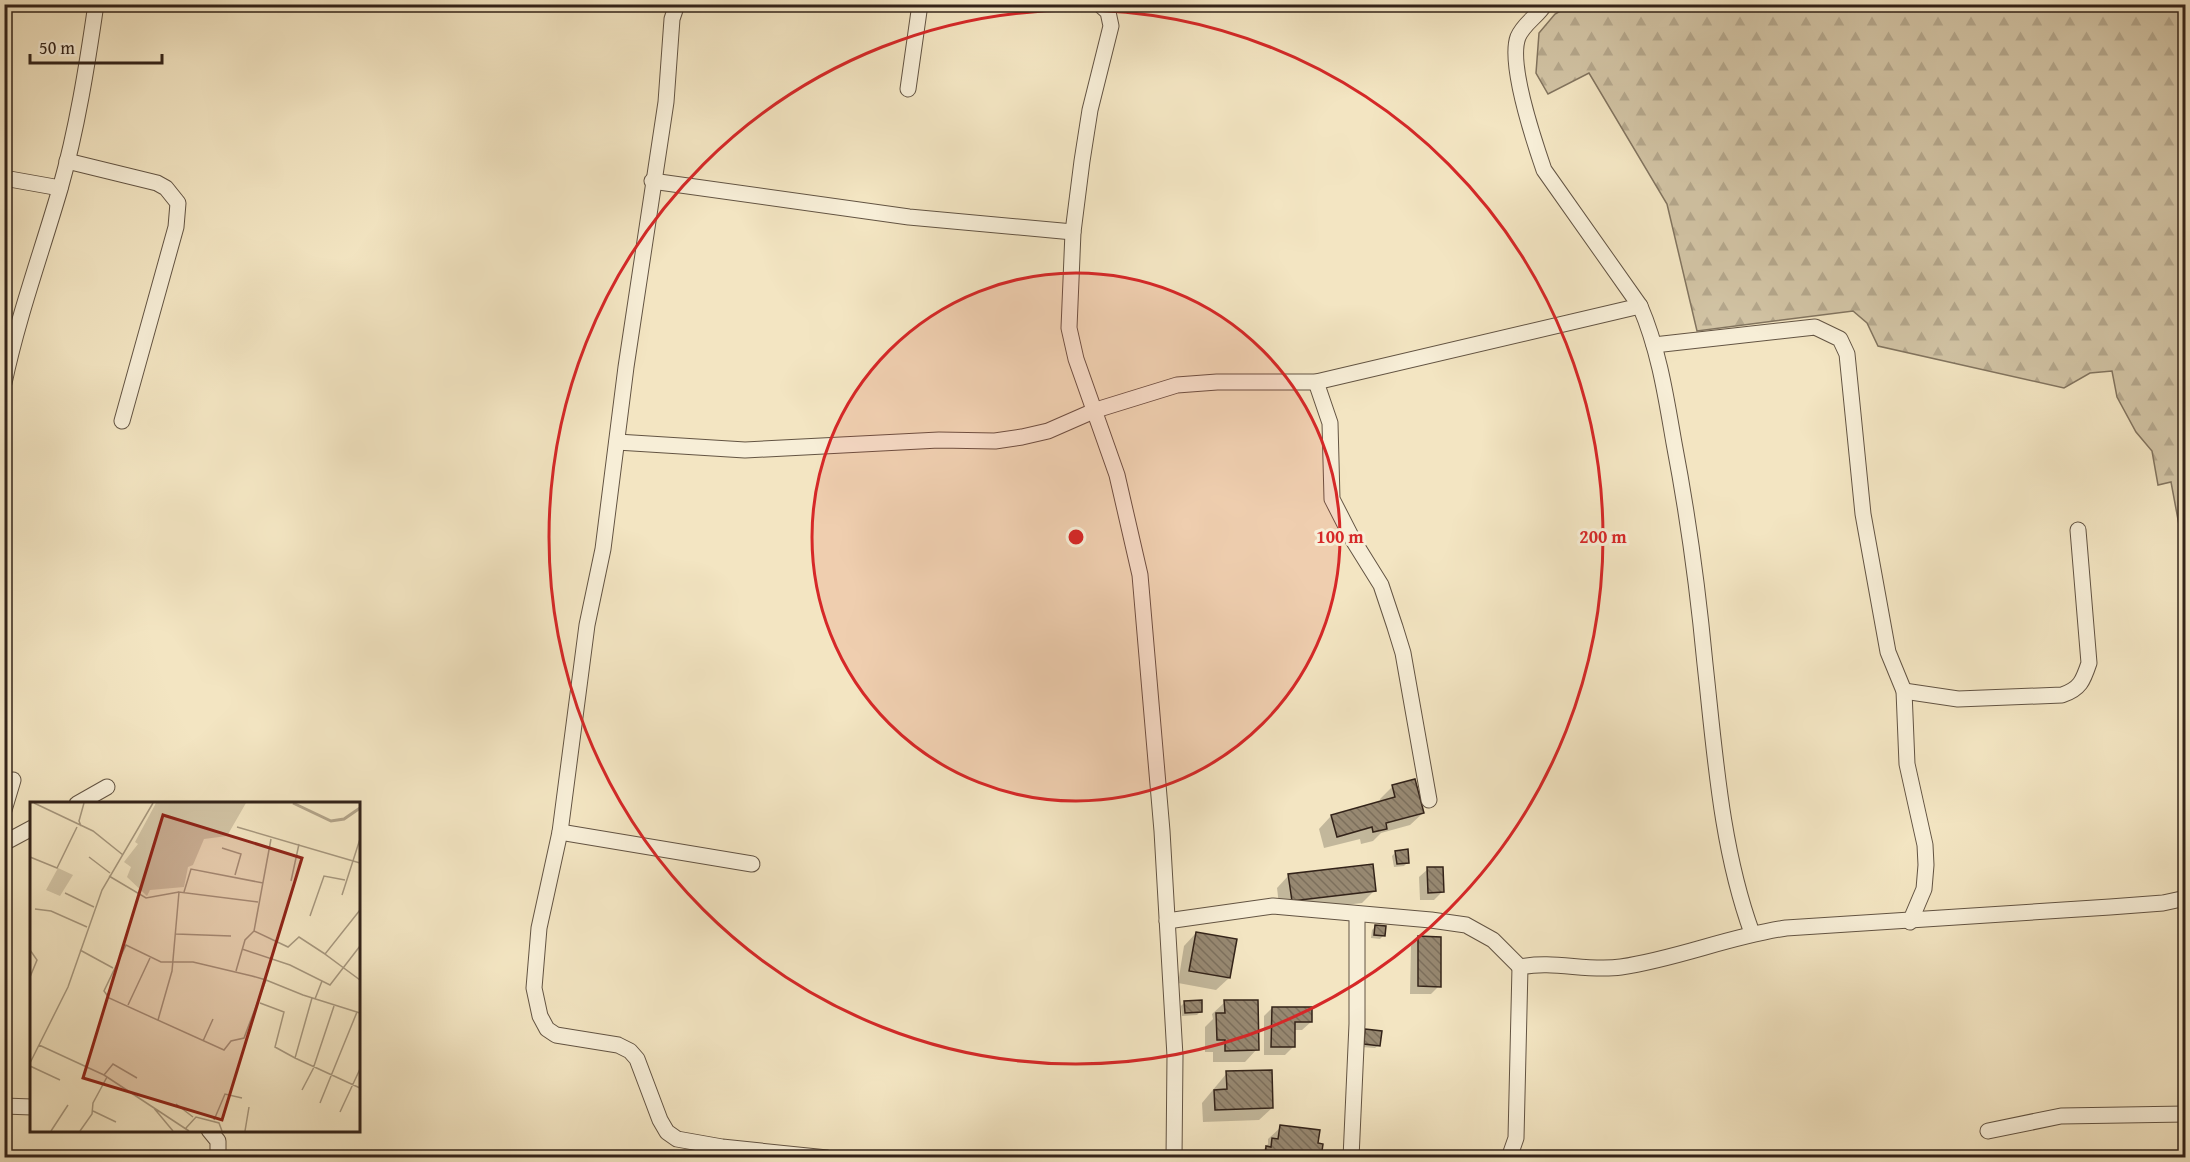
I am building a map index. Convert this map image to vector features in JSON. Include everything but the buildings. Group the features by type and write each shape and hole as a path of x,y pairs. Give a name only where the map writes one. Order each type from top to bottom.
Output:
{"street":[{"path":"4,383 34,269 67,161 96,4"},
{"path":"677,4 672,19 666,102 652,181 603,549 587,625 560,832 539,928 534,988 540,1016 547,1029 556,1035 618,1045 630,1051 637,1059 660,1120 668,1132 677,1139 722,1147 827,1158"},
{"path":"908,90 920,4"},
{"path":"1099,4 1108,12 1111,26 1090,110 1073,232 1069,328 1076,360 1096,410 1117,475 1140,575 1162,831 1175,1056 1174,1158"},
{"path":"1545,4 1524,27 1515,49 1516,64 1535,144 1550,178 1640,306 1654,345 1690,539 1717,778 1740,899 1752,933"},
{"path":"67,161 157,183 166,188 178,203 176,227 122,421"},
{"path":"4,178 60,188"},
{"path":"652,181 863,212 1073,232"},
{"path":"617,442 745,450 939,440 995,441 1047,431 1096,410 1177,386 1217,382 1316,382 1640,306"},
{"path":"1654,345 1815,327 1840,339 1848,360 1849,394 1863,514 1888,652 1904,691 1907,764 1925,845 1924,889 1910,922"},
{"path":"1316,382 1330,423 1332,499 1348,531 1381,585 1395,627 1403,652 1429,800"},
{"path":"1904,691 1958,699 2062,695 2076,690 2083,683 2089,663 2078,530"},
{"path":"4,810 13,780"},
{"path":"81,802 107,787"},
{"path":"4,843 30,829"},
{"path":"560,832 752,864"},
{"path":"1521,967 1554,964 1598,969 1622,967 1680,954 1752,933 1832,924 1910,922 2163,903 2186,898"},
{"path":"1167,921 1273,906 1466,925 1493,940 1521,967 1516,1138 1509,1158"},
{"path":"1351,1158 1357,1024 1357,915"},
{"path":"4,1106 30,1107"},
{"path":"1988,1131 2061,1116 2186,1114"},
{"path":"210,1132 218,1141 218,1158"}],"green space":[{"path":"1571,5 2185,5 2185,541 2182,541 2171,482 2158,485 2152,451 2136,432 2117,397 2112,371 2090,373 2064,388 1878,346 1867,323 1853,311 1697,331 1667,204 1589,73 1548,94 1536,73 1539,33 1555,14"}]}
